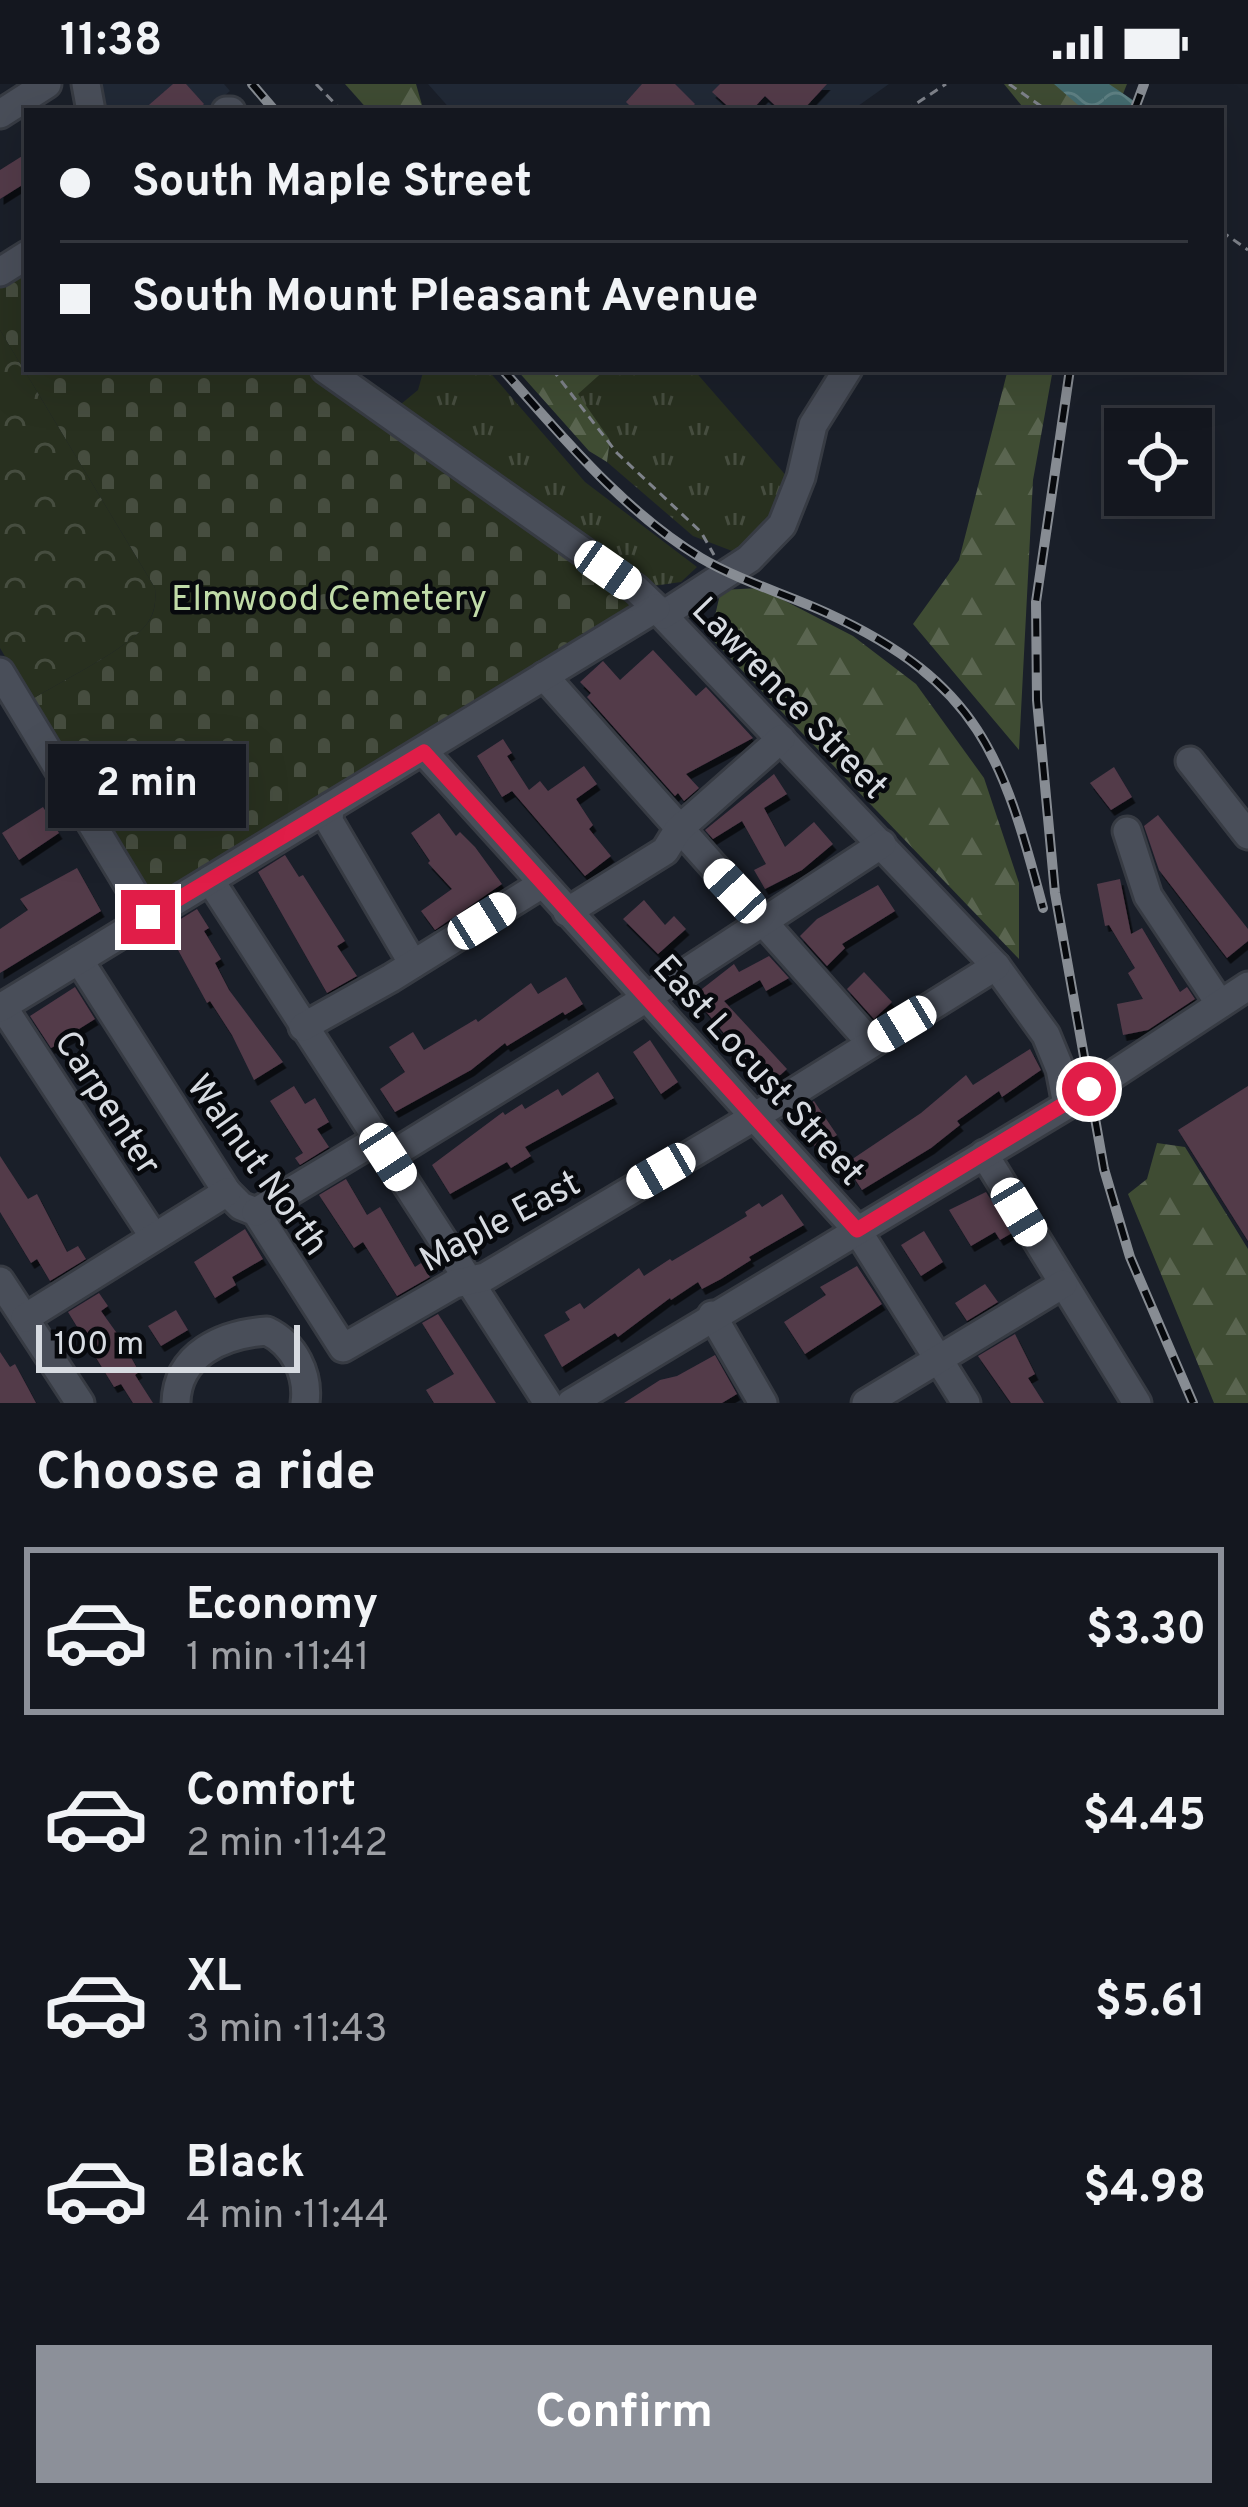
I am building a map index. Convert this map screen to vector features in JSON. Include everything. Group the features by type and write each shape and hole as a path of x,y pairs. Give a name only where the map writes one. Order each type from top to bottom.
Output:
{"street":[{"path":"0,114 47,84"},
{"name":"Lawrence Street","path":"329,372 636,590 659,612 996,966 1046,1035 1060,1070 1066,1105"},
{"path":"1,1008 766,546 782,525 801,477 813,425 846,372"},
{"path":"0,672 148,917"},
{"path":"544,676 871,1043"},
{"path":"567,912 664,850 678,830 782,739"},
{"name":"East Locust Street","path":"424,752 857,1230 966,1403"},
{"path":"1190,761 1248,835"},
{"path":"330,807 328,820 413,964"},
{"path":"1127,831 1148,896 1220,1004"},
{"path":"256,1212 382,1149 648,997 882,844"},
{"path":"210,880 548,1403"},
{"path":"303,1027 542,884"},
{"name":"Walnut North","path":"79,960 226,1192 256,1212 343,1348"},
{"name":"Maple East","path":"343,1348 454,1284 484,1277 996,966"},
{"path":"571,1403 1066,1105 1248,986"},
{"name":"Carpenter","path":"1,1008 154,1237"},
{"path":"984,1154 1137,1403"},
{"path":"25,1318 226,1192"},
{"path":"0,1281 74,1401"},
{"path":"866,1403 1063,1284"},
{"path":"712,1315 763,1403"},
{"path":"176,1403 178,1376 193,1358 232,1336 267,1331 296,1356 305,1403"}],"path":[{"path":"316,84 339,108"},
{"path":"910,108 946,84"},
{"path":"1010,84 1044,108"},
{"path":"554,372 633,470 691,521 712,554 736,568"}],"shaded area":[{"path":"98,84 224,84 230,91 210,108 102,108"},
{"path":"428,84 889,84 855,108 449,108"}],"green space":[{"path":"345,84 416,84 422,105 418,108 366,108"},
{"path":"1004,84 1127,84 1117,108 1024,108"},
{"name":"Elmwood Cemetery","path":"24,261 24,370 0,330 0,277"},
{"path":"0,330 155,588 155,603 137,635 31,700 0,648"},
{"name":"Elmwood Cemetery","path":"25,372 314,372 617,591 629,601 631,612 158,898 155,893 148,896 31,700 137,635 151,617 155,588"},
{"path":"423,372 490,372 585,482 697,567 681,582 653,586 408,413 401,404 418,390"},
{"path":"519,372 603,372 578,394 610,440 607,462 589,451"},
{"path":"603,372 696,372 789,479 767,532 740,554 693,536 607,462 610,440 577,394"},
{"path":"1007,372 1052,372 1033,480 1019,750 913,624 959,560"},
{"path":"760,588 853,636 916,684 984,778 1019,883 1019,959 710,637 721,590"},
{"path":"1157,1143 1185,1147 1248,1249 1248,1403 1214,1403 1128,1194 1147,1179"}],"water":[{"path":"1054,84 1109,84 1145,108 1082,108"}],"building":[{"path":"173,84 186,84 204,104 199,108 145,108"},
{"path":"642,84 675,84 695,104 691,108 632,108 626,102"},
{"path":"720,84 827,84 805,108 778,108 765,96 754,108 730,108 712,92"},
{"path":"24,155 24,184 0,199 0,170"},
{"path":"653,650 696,696 706,687 753,738 686,774 699,788 684,801 587,697 591,693 580,682 603,661 620,680"},
{"path":"503,739 512,753 507,756 529,790 540,781 548,791 584,766 597,784 576,799 593,825 589,829 611,856 585,876 512,791 502,797 477,756"},
{"path":"1114,767 1132,797 1111,810 1090,783"},
{"path":"774,774 787,794 764,808 785,847 814,822 833,844 802,870 765,889 754,870 766,864 742,821 713,839 705,830"},
{"path":"43,807 59,833 19,860 2,833"},
{"path":"439,813 456,836 460,832 475,847 502,884 435,930 421,911 452,889 428,863 411,833"},
{"path":"1158,815 1248,929 1248,941 1227,958 1159,870 1144,826"},
{"path":"285,855 345,941 337,946 357,976 327,993 258,872"},
{"path":"77,868 101,911 0,973 0,929 28,910 20,899"},
{"path":"1120,879 1131,934 1142,928 1180,992 1187,987 1195,999 1148,1030 1123,1035 1117,1004 1143,999 1128,973 1135,968 1109,925 1105,926 1097,884"},
{"path":"878,885 895,911 842,944 845,948 827,966 800,936 817,919"},
{"path":"644,900 665,925 674,916 686,929 658,954 623,919"},
{"path":"197,909 209,928 204,931 221,959 215,963 229,990 283,1062 254,1080 166,928"},
{"path":"769,956 789,978 766,991 760,980 724,1001 787,1069 768,1086 693,996 734,964 739,972"},
{"path":"864,972 892,1002 874,1019 847,989"},
{"path":"566,977 583,1004 505,1043 471,1070 395,1112 380,1089 405,1072 389,1047 413,1032 424,1050 478,1022 531,983 538,994"},
{"path":"75,987 95,1019 51,1048 30,1016"},
{"path":"650,1040 678,1082 661,1094 633,1052"},
{"path":"1030,1049 1041,1070 1002,1097 999,1091 957,1121 960,1125 931,1148 862,1190 845,1164 921,1113 966,1075 973,1085"},
{"path":"598,1072 614,1098 525,1147 531,1156 511,1168 507,1162 450,1194 432,1165 503,1112 522,1104 525,1109 558,1089 562,1096"},
{"path":"294,1086 305,1104 315,1098 329,1122 317,1129 329,1147 300,1165 295,1158 303,1153 270,1101"},
{"path":"1248,1086 1248,1241 1178,1130"},
{"path":"814,1101 837,1135 816,1148 797,1118 790,1116"},
{"path":"0,1156 28,1199 37,1194 67,1252 78,1246 86,1259 50,1281 37,1259 31,1263 0,1212"},
{"path":"346,1179 367,1215 380,1207 415,1267 421,1263 430,1277 397,1296 363,1242 354,1248 319,1195"},
{"path":"986,1192 1012,1233 1000,1240 995,1232 971,1246 949,1210"},
{"path":"782,1194 804,1225 721,1279 702,1289 698,1282 670,1298 618,1337 615,1333 562,1367 544,1335 570,1320 565,1312 580,1303 584,1309 639,1268 644,1276 747,1216 745,1212 759,1203 762,1207"},
{"path":"245,1229 263,1259 232,1277 236,1285 215,1298 194,1262"},
{"path":"924,1231 943,1262 921,1276 901,1245"},
{"path":"857,1266 882,1304 805,1354 784,1322 826,1295 820,1287"},
{"path":"985,1284 998,1302 967,1321 955,1303"},
{"path":"99,1293 108,1306 101,1311 121,1339 153,1403 133,1403 121,1384 114,1387 68,1312"},
{"path":"176,1310 188,1330 161,1346 148,1326"},
{"path":"438,1314 496,1403 434,1403 426,1390 454,1374 422,1323"},
{"path":"1015,1334 1035,1374 1028,1378 1044,1403 1011,1403 978,1356"},
{"path":"0,1352 10,1367 15,1364 36,1403 0,1403"},
{"path":"715,1355 737,1394 722,1403 624,1403 660,1380"}],"railway":[{"path":"252,84 272,108"},
{"path":"1135,108 1144,84"},
{"path":"505,372 595,471 672,539 716,566 878,640 919,667 952,697 997,766 1043,908"},
{"path":"1070,372 1036,602 1037,700 1055,893 1104,1169 1130,1257 1193,1403"}],"route":[{"path":"148,917 424,752 857,1230 1089,1089"}]}
